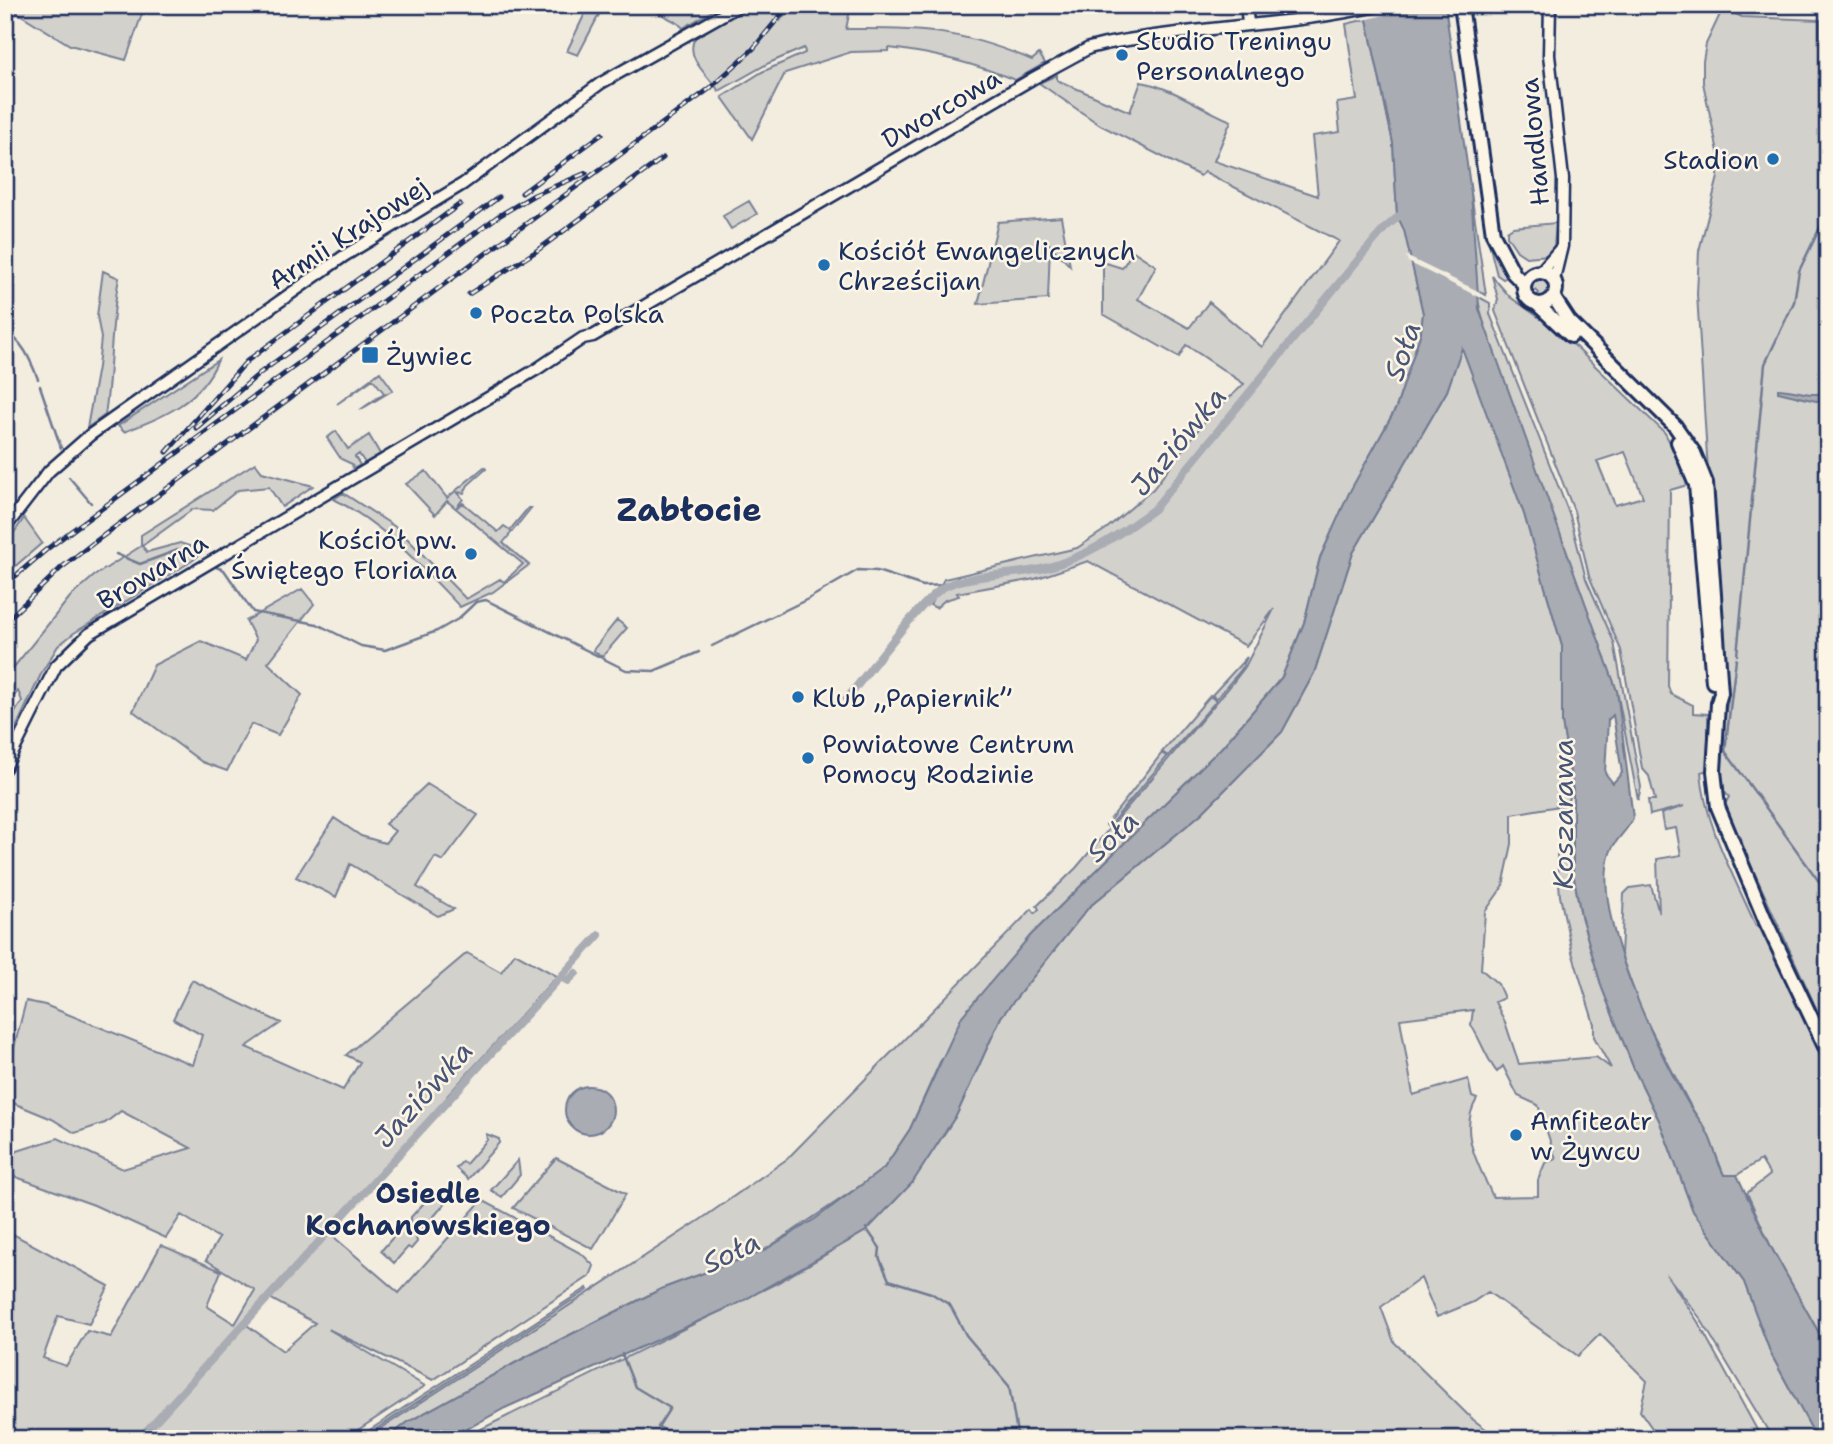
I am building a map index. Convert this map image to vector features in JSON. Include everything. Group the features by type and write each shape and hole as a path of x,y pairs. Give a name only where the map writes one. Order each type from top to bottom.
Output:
{"main road":[{"path":"1461,5 1492,226 1504,257 1524,284 1525,295 1674,430"},
{"path":"1504,257 1555,279 1557,288 1554,298 1547,303 1538,304"},
{"path":"1524,284 1537,272"},
{"path":"1554,298 1569,321 1694,453 1706,483 1721,693 1714,771 1718,807 1766,922 1828,1053"}],"street":[{"name":"Armii Krajowej","path":"5,528 49,471 100,428 344,256 463,184 601,83 740,5"},
{"path":"1246,5 1248,23"},
{"name":"Dworcowa","path":"449,421 537,369 583,338 593,336 1078,53 1120,41 1343,13 1381,5"},
{"path":"1549,34 1550,5"},
{"path":"1549,34 1556,5"},
{"name":"Handlowa","path":"1549,34 1562,156 1562,246 1555,279"},
{"path":"1537,272 1562,246"},
{"name":"Browarna","path":"5,768 48,678 61,659 80,640 449,421"}],"shaded area":[{"path":"5,5 145,5 126,60 70,45"},
{"path":"589,5 604,5 578,55 567,51"},
{"path":"644,5 712,8 722,5 683,28"},
{"path":"750,5 787,5 777,18 780,21 792,5 851,5 846,29 897,29 940,33 984,42 1032,60 1039,54 1045,63 1015,80 969,64 922,53 889,48 889,51 851,52 785,73 752,139 722,97 762,72 805,53 804,48 769,63 719,91 699,66 692,45 695,38"},
{"path":"1364,5 1445,5 1471,193 1479,309 1617,691 1633,818 1612,848 1606,879 1618,946 1646,1020 1691,1108 1709,1135 1724,1175 1737,1175 1771,1247 1819,1333 1828,1357 1828,1439 1817,1439 1771,1354 1744,1282 1693,1211 1659,1120 1634,1069 1602,988 1581,916 1573,872 1573,791 1562,722 1562,646 1524,514 1462,348 1447,391 1353,553 1314,673 1282,732 1202,813 1089,907 1001,1017 957,1114 912,1183 866,1231 739,1303 505,1408 449,1439 386,1439 408,1422 524,1358 661,1289 763,1251 815,1219 884,1168 910,1129 962,1016 1030,936 1224,745 1282,677 1304,623 1320,558 1349,493 1396,408 1421,332 1423,313 1404,230 1397,215 1393,143","holes":["1613,715 1622,773 1613,783 1605,773 1608,720"]},
{"path":"1723,8 1742,17 1820,20 1820,40 1828,40 1828,1034 1724,806 1729,797 1720,787 1720,744 1728,700 1707,456 1697,294 1699,251 1718,177 1719,156 1703,83 1703,61 1706,44"},
{"path":"1367,19 1393,143 1397,215 1404,229 1423,313 1421,332 1396,408 1350,493 1320,557 1304,623 1282,677 1224,745 1030,936 940,1062 910,1129 884,1168 872,1178 763,1251 661,1289 524,1358 408,1422 386,1439 365,1439 700,1220 787,1159 1032,909 1035,913 1039,909 1037,906 1076,868 1245,667 1274,609 1246,646 1088,561 1035,579 957,593 959,596 945,600 936,608 930,605 944,579 1077,548 1106,529 1153,489 1204,422 1244,384 1186,345 1179,357 1103,314 1103,262 1122,268 1133,251 1156,266 1138,299 1189,328 1209,302 1262,347 1339,241 1205,172 1200,176 1100,125 1039,83 1057,75 1057,80 1130,112 1141,82 1165,89 1231,121 1214,161 1318,196 1312,136 1340,132 1337,103 1357,100 1346,24"},
{"path":"1471,193 1486,295 1476,290"},
{"path":"749,201 757,214 731,229 723,216"},
{"path":"1482,205 1493,250 1510,275 1503,279 1497,275"},
{"path":"1061,217 1070,266 1050,245 1048,299 978,304 998,222"},
{"path":"1556,223 1554,246 1549,255 1526,257 1517,251 1507,236 1507,231 1513,227"},
{"path":"103,271 119,278 107,398 105,415 87,428 101,338 97,316"},
{"path":"1492,276 1510,297 1560,332 1665,433 1691,484 1670,490 1668,686 1671,694 1693,705 1693,713 1708,714 1708,770 1701,772 1714,831 1756,926 1761,924 1828,1066 1828,1357 1819,1333 1771,1247 1747,1193 1770,1175 1761,1160 1737,1175 1724,1175 1707,1132 1642,1013 1621,955 1624,894 1630,888 1651,885 1659,913 1657,859 1681,855 1676,828 1664,830 1661,814 1684,806 1650,815 1648,800 1655,800 1649,776 1642,768 1621,650 1589,576 1574,511 1495,311 1498,299","holes":["1625,452 1643,497 1615,505 1597,461"]},
{"path":"1536,279 1544,279 1550,286 1550,293 1543,299 1535,298 1539,293 1536,290 1531,294"},
{"path":"1477,296 1490,303 1490,314 1570,516 1586,579 1614,642 1641,787 1638,800 1617,691 1485,329"},
{"path":"1462,346 1524,514 1562,646 1562,722 1573,791 1565,805 1512,814 1512,844 1503,886 1485,912 1481,969 1498,984 1504,998 1495,1002 1505,1022 1519,1064 1596,1057 1611,1068 1594,1037 1594,1024 1572,952 1560,896 1557,855 1574,836 1573,872 1581,916 1602,988 1634,1069 1659,1120 1693,1211 1744,1282 1771,1354 1817,1439 1773,1439 1700,1318 1666,1274 1698,1322 1762,1439 1654,1439 1656,1434 1640,1411 1647,1381 1600,1334 1578,1356 1488,1292 1473,1302 1437,1317 1421,1278 1381,1307 1394,1342 1471,1418 1499,1439 461,1439 777,1283 866,1231 912,1183 957,1114 1001,1017 1089,907 1202,813 1282,732 1314,673 1353,553 1447,391","holes":["1473,1010 1471,1025 1497,1072 1503,1066 1518,1096 1538,1105 1556,1159 1545,1163 1538,1180 1538,1196 1493,1197 1472,1148 1469,1124 1477,1099 1472,1097 1468,1079 1413,1095 1400,1019"]},
{"path":"218,360 201,387 180,406 124,432 118,426"},
{"path":"380,372 393,390 360,410 384,393 373,379 337,404"},
{"path":"1778,389 1815,394 1828,392 1828,400 1816,401 1778,392"},
{"path":"336,431 348,449 369,435 380,454 365,463 359,454 355,457 360,465 353,469 352,464 341,459 327,438"},
{"path":"255,463 262,472 313,486 282,507 269,487 238,490 213,510 193,509 142,546 147,552 180,543 204,551 74,633 58,646 42,672 8,745 5,743 5,729 22,701 18,691 5,708 5,678 70,597 94,576 141,546 141,535"},
{"path":"484,467 486,469 468,485 464,493 457,492 463,499 456,508 463,503 498,532 504,526 510,530 528,508 531,508 503,543 529,565 493,592 460,607 386,534 334,499 343,493 397,528 466,599 500,579 504,582 523,564 447,501 435,515 406,484 426,471 447,498"},
{"path":"24,518 42,543 5,575 5,546"},
{"path":"302,589 314,604 268,663 302,695 278,735 251,724 227,771 202,762 133,711 154,665 201,641 246,660 256,640 246,621"},
{"path":"617,620 627,628 602,657 593,650"},
{"path":"1247,657 1241,670 1216,699 1212,695"},
{"path":"1210,696 1216,701 1168,756 1162,752"},
{"path":"1162,753 1167,757 1108,827 1106,825"},
{"path":"427,784 478,815 443,861 435,857 417,887 454,909 438,916 350,864 336,897 296,877 334,818 361,836 385,843 395,831 385,824"},
{"path":"467,953 501,972 515,953 557,976 447,1096 450,1100 328,1232 399,1293 482,1200 582,1254 594,1266 590,1276 433,1380 328,1329 425,1386 344,1439 5,1439 5,1245 13,1234 109,1286 89,1324 58,1316 43,1358 66,1366 87,1331 111,1337 161,1245 221,1271 207,1306 235,1324 255,1290 206,1260 219,1238 181,1215 166,1238 94,1205 5,1173 5,1155 58,1138 123,1169 191,1148 121,1111 105,1123 75,1133 52,1119 13,1103 5,1110 5,1062 11,1059 26,1001 45,1005 193,1065 202,1035 173,1019 192,980 281,1023 246,1047 343,1090 360,1062 346,1055","holes":["268,1297 315,1323 283,1351 244,1323"]},
{"path":"589,1086 598,1087 606,1093 612,1101 612,1119 606,1127 598,1133 589,1134 580,1133 572,1127 566,1119 565,1110 566,1101 572,1093 580,1087"},
{"path":"486,1134 499,1139 499,1143 468,1179 456,1168 462,1162 466,1164 487,1140"},
{"path":"556,1158 626,1194 593,1249 513,1208"},
{"path":"518,1160 520,1175 502,1197 491,1190"},
{"path":"435,1191 447,1201 424,1228 417,1229 411,1223 411,1217"},
{"path":"401,1228 415,1233 417,1242 411,1249 408,1247 394,1263 381,1251"},
{"path":"587,1288 588,1290 361,1439 356,1439"}],"pier":[{"path":"1360,5 1427,5 1364,20"},
{"path":"1406,256 1480,292 1481,298 1408,262"}],"waterway":[{"name":"Jaziówka","path":"847,699 924,604 946,586 955,582 1057,565 1114,537 1154,509 1362,255 1385,228 1405,211"},
{"path":"1737,655 1765,364 1794,302 1799,271 1828,211"},
{"path":"5,332 22,346 38,379"},
{"path":"40,386 61,448"},
{"path":"69,477 91,503"},
{"path":"116,554 140,564 178,550 198,555"},
{"path":"216,567 224,570 253,612 317,624 361,646 385,650 437,631 458,619 476,602 486,600 626,670 654,671 699,652"},
{"path":"712,646 808,599 858,570 877,571 923,586 946,585"},
{"path":"1736,659 1725,751 1828,894"},
{"name":"Jaziówka","path":"139,1439 599,935"},
{"path":"562,978 568,981 576,973"},
{"path":"866,1228 880,1248 879,1257 889,1280 931,1293 950,1305 966,1335 1009,1386 1018,1439"},
{"path":"622,1354 635,1387 670,1408 658,1427 684,1439"}],"railway":[{"path":"5,622 61,568 92,544 709,89 753,49 789,5"},
{"path":"522,193 602,134"},
{"path":"469,294 535,252 663,158"},
{"path":"5,585 47,549 497,217 534,195 586,173"},
{"path":"196,428 260,373 499,197"},
{"path":"167,452 247,361 460,204"}],"place":[{"name":"Studio Treningu Personalnego","path":"1122,55"},
{"name":"Stadion","path":"1773,159"},
{"name":"Kościół Ewangelicznych Chrześcijan","path":"824,265"},
{"name":"Poczta Polska","path":"476,313"},
{"name":"Żywiec","path":"370,355"},
{"name":"Kościół pw. Świętego Floriana","path":"471,554"},
{"name":"Klub „Papiernik”","path":"798,697"},
{"name":"Powiatowe Centrum Pomocy Rodzinie","path":"808,758"},
{"name":"Amfiteatr w Żywcu","path":"1516,1135"}],"district":[{"name":"Zabłocie","path":"689,509"},
{"name":"Osiedle Kochanowskiego","path":"428,1209"}],"water label":[{"name":"Soła","path":"1402,351"},
{"name":"Koszarawa","path":"1563,814"},
{"name":"Soła","path":"1112,836"},
{"name":"Soła","path":"731,1252"}]}
